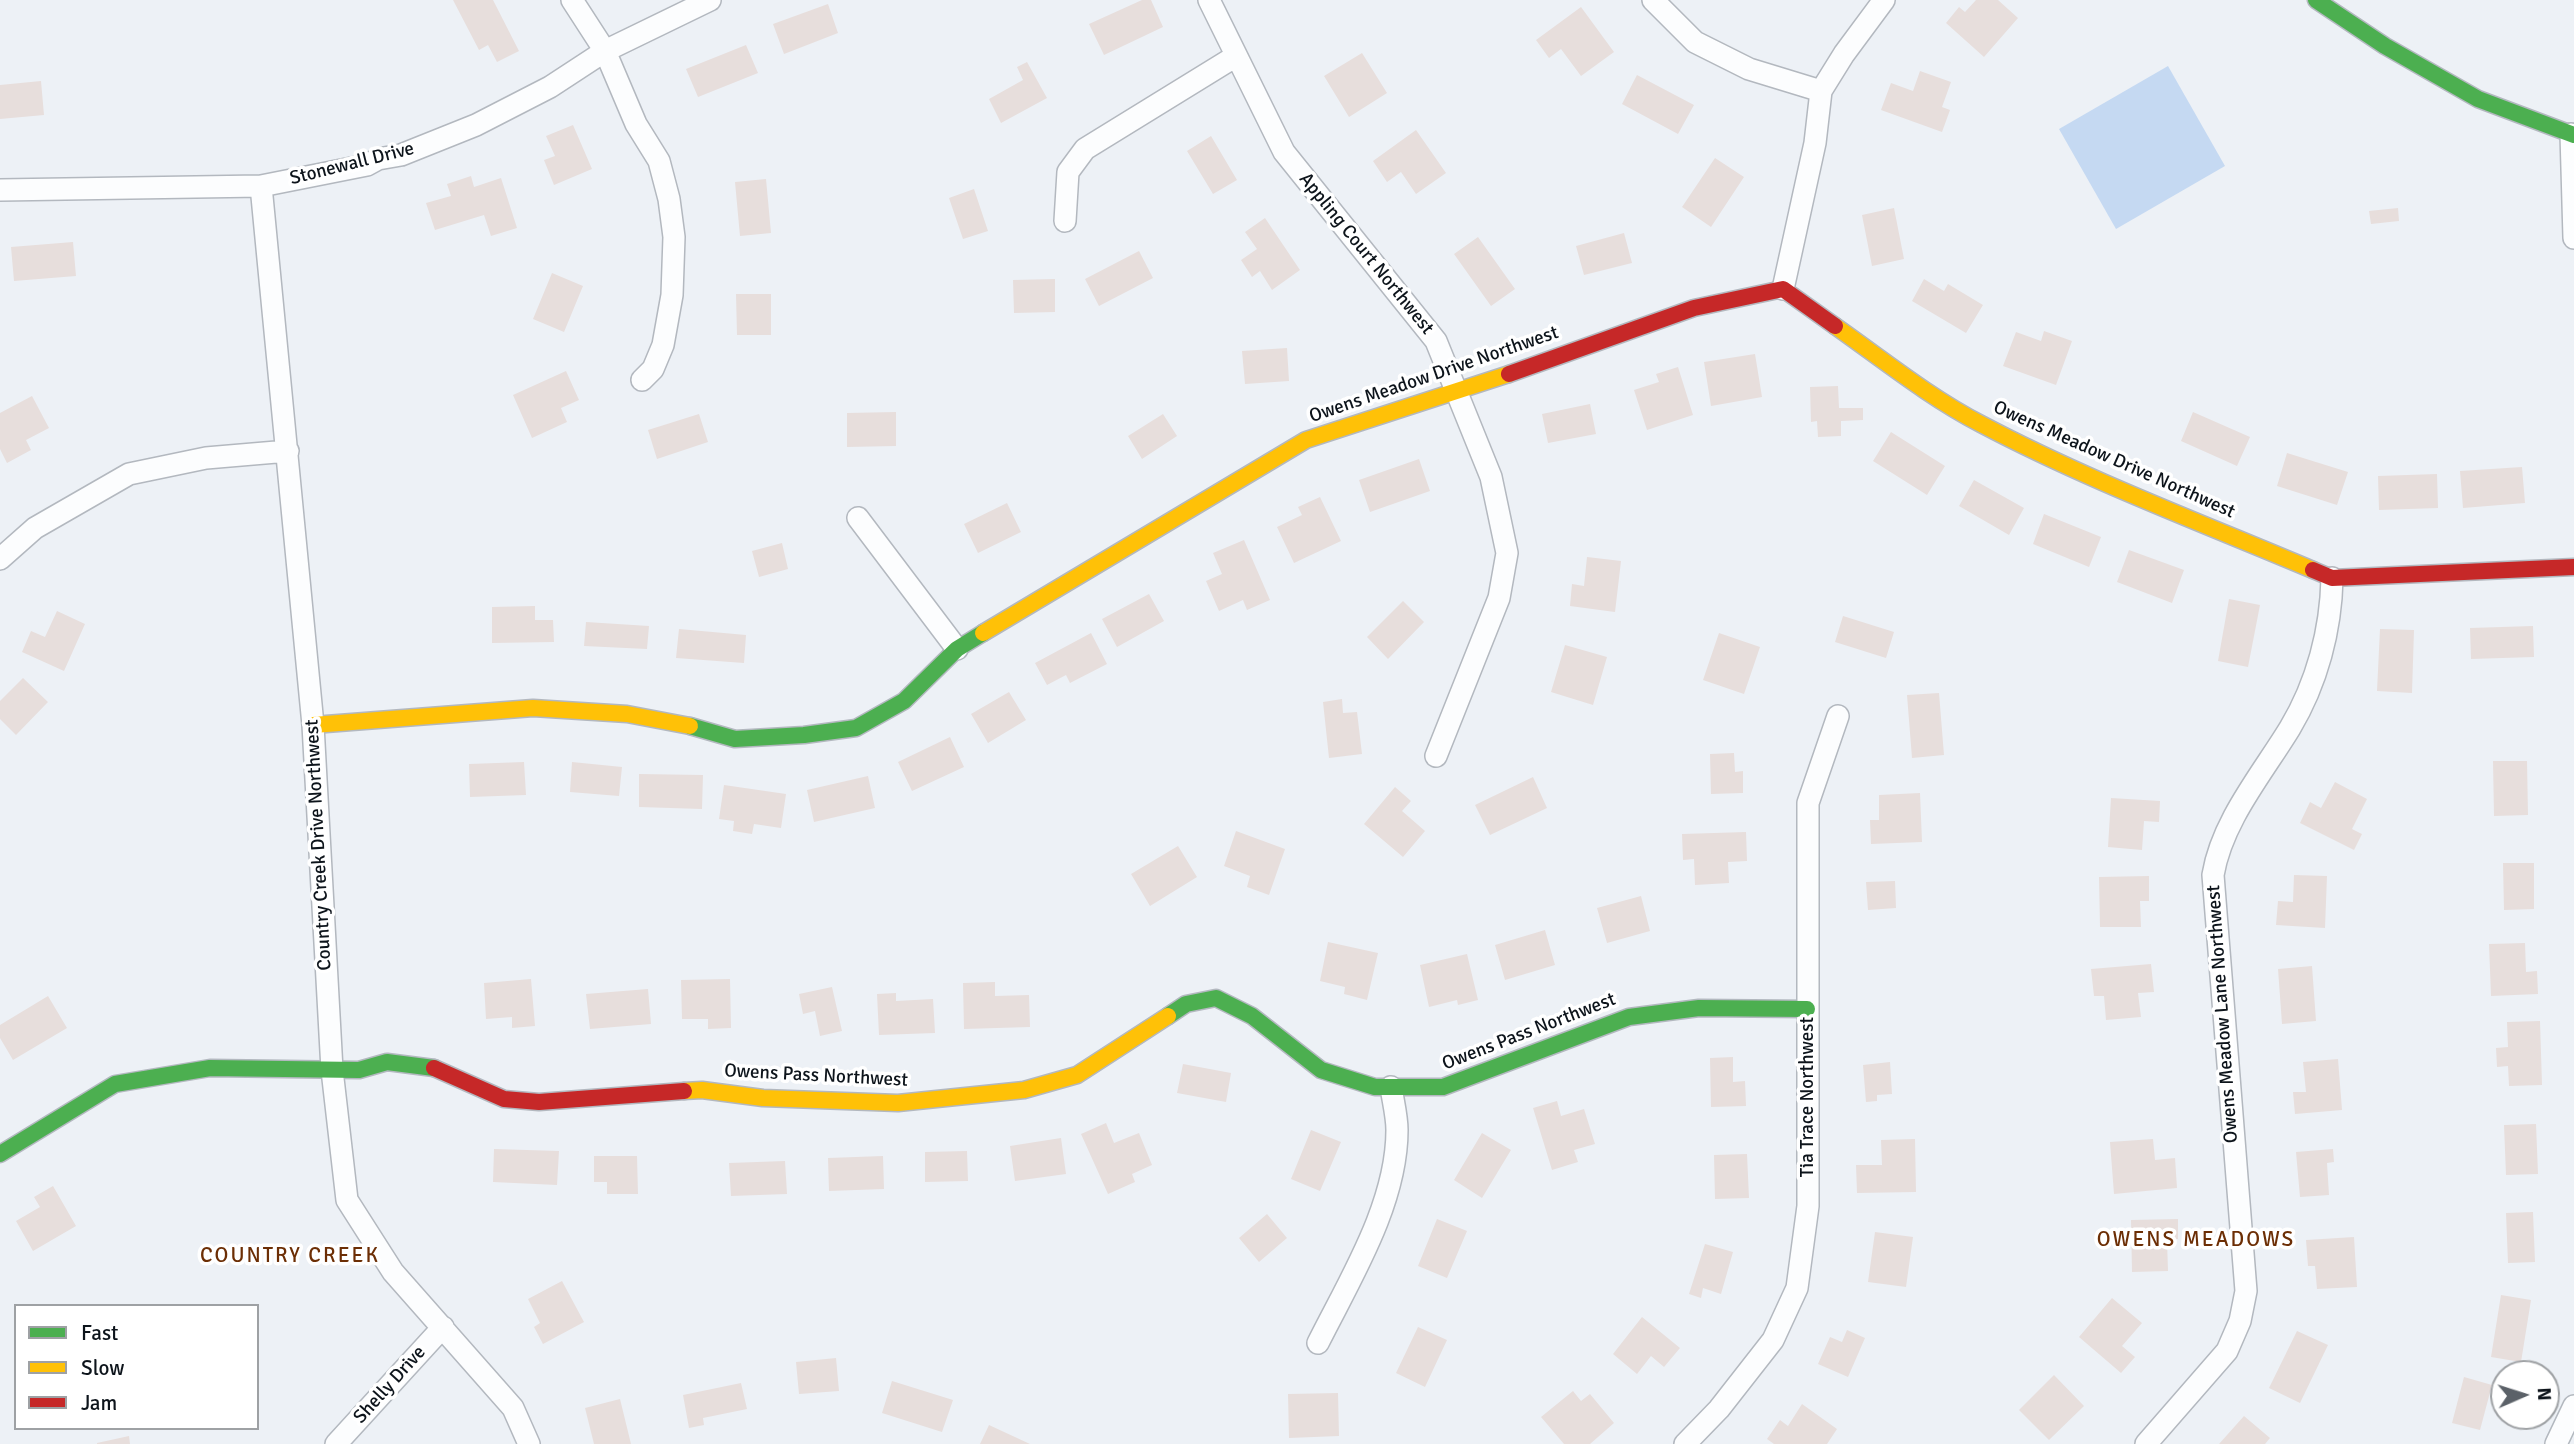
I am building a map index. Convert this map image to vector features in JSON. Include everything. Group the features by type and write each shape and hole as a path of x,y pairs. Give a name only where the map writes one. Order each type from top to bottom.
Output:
{"street":[{"path":"572,0 604,51 636,124 659,162 669,199 674,237 672,295 663,345 653,369 642,380"},
{"name":"Stonewall Drive","path":"0,190 261,186 367,165 378,159 401,155 490,118 550,87 604,51 710,0"},
{"name":"Appling Court Northwest","path":"1209,0 1284,152 1436,341 1491,477 1507,553 1499,598 1436,756"},
{"path":"1653,0 1695,42 1749,69 1821,91"},
{"path":"1783,289 1815,143 1821,91 1844,54 1884,0"},
{"path":"2316,0 2385,46 2478,99 2573,135 2574,238"},
{"path":"1065,221 1068,172 1085,149 1236,56"},
{"name":"Country Creek Drive Northwest","path":"261,186 313,725 332,1070 348,1200 393,1272 513,1408 529,1444"},
{"name":"Owens Meadow Drive Northwest","path":"313,725 533,708 627,714 685,724 735,739 856,728 904,701 957,649 1306,440 1457,392 1694,308 1783,289 1917,384 1978,423 2041,454 2332,578 2574,567"},
{"path":"0,559 36,527 130,474 206,457 288,452"},
{"path":"858,518 957,649"},
{"name":"Owens Meadow Lane Northwest","path":"2146,1444 2227,1351 2240,1321 2246,1291 2213,875 2217,850 2292,724 2308,692 2319,661 2332,599 2332,578"},
{"name":"Tia Trace Northwest","path":"1685,1444 1719,1409 1773,1340 1797,1288 1808,1206 1808,803 1838,716"},
{"name":"Owens Pass Northwest","path":"0,1154 115,1084 210,1068 359,1070 387,1062 436,1068 504,1099 539,1102 702,1090 763,1098 898,1103 1024,1090 1077,1075 1186,1004 1216,998 1252,1016 1321,1070 1375,1087 1443,1087 1629,1017 1699,1008 1807,1009"},
{"path":"1318,1343 1368,1243 1394,1170 1397,1128 1391,1087"},
{"name":"Shelly Drive","path":"336,1444 443,1327"},
{"path":"2556,1444 2574,1406"}],"shaded area":[{"path":"2168,66 2225,166 2116,229 2059,129"}],"building":[{"path":"453,0 493,0 519,51 497,62 488,45 479,50"},
{"path":"1142,0 1151,0 1163,27 1104,55 1089,24"},
{"path":"1976,0 1998,0 2018,18 1984,57 1946,23 1959,7 1965,12"},
{"path":"828,4 838,33 784,54 773,24"},
{"path":"1581,7 1614,52 1581,76 1561,49 1549,58 1536,40"},
{"path":"746,45 758,73 698,97 686,69"},
{"path":"1362,53 1387,93 1349,117 1324,76"},
{"path":"1027,62 1047,98 1001,123 989,99 1023,80 1017,67"},
{"path":"1920,71 1951,82 1942,107 1950,110 1942,132 1881,110 1891,83 1913,91"},
{"path":"1637,75 1694,105 1678,134 1622,104"},
{"path":"41,81 44,115 0,119 0,85"},
{"path":"573,125 592,169 554,185 544,160 555,156 546,136"},
{"path":"1416,130 1446,173 1416,194 1401,172 1387,182 1373,161"},
{"path":"1211,136 1237,180 1213,194 1187,151"},
{"path":"1715,158 1744,177 1711,227 1682,207"},
{"path":"471,176 474,187 501,178 517,228 491,236 484,215 435,230 426,203 451,196 447,184"},
{"path":"766,179 771,233 740,236 735,182"},
{"path":"974,189 988,231 963,239 949,198"},
{"path":"1894,208 1904,259 1872,266 1862,215"},
{"path":"2398,208 2399,221 2371,224 2369,211"},
{"path":"1265,218 1300,270 1272,290 1260,271 1252,277 1241,260 1257,249 1245,232"},
{"path":"1624,233 1632,263 1584,275 1576,246"},
{"path":"1478,237 1515,289 1491,306 1454,254"},
{"path":"73,242 76,276 14,281 11,247"},
{"path":"1139,251 1153,278 1099,306 1085,279"},
{"path":"552,273 583,286 564,332 533,319"},
{"path":"1055,279 1055,312 1014,313 1013,280"},
{"path":"1924,279 1944,291 1948,284 1983,305 1966,333 1912,301"},
{"path":"736,294 771,294 771,335 737,335"},
{"path":"2044,331 2072,341 2056,385 2003,366 2016,332 2041,341"},
{"path":"1287,348 1289,381 1245,384 1242,351"},
{"path":"1755,354 1762,397 1711,406 1704,362"},
{"path":"1678,367 1693,415 1647,430 1634,390 1659,382 1656,374"},
{"path":"566,371 579,400 561,408 567,422 532,438 513,395"},
{"path":"1838,386 1839,408 1863,408 1863,420 1841,421 1841,436 1818,437 1817,421 1811,422 1810,387"},
{"path":"32,396 49,428 26,440 31,450 7,463 0,449 0,413"},
{"path":"1590,404 1596,434 1548,443 1542,414"},
{"path":"896,412 896,446 847,447 847,413"},
{"path":"2193,412 2250,437 2237,466 2181,441"},
{"path":"699,414 708,442 657,459 648,430"},
{"path":"1163,414 1177,436 1142,459 1128,436"},
{"path":"1891,432 1945,466 1927,495 1873,461"},
{"path":"2287,453 2348,472 2337,505 2277,486"},
{"path":"1419,459 1430,491 1370,512 1359,480"},
{"path":"2522,467 2525,503 2463,508 2460,471"},
{"path":"2437,474 2438,508 2379,510 2378,476"},
{"path":"1974,480 2024,508 2009,535 1959,506"},
{"path":"1320,497 1341,541 1294,563 1277,527 1302,515 1298,507"},
{"path":"1007,503 1021,532 978,553 964,524"},
{"path":"2044,514 2101,537 2089,567 2033,544"},
{"path":"1244,540 1270,600 1247,610 1243,600 1219,611 1206,581 1222,574 1213,553"},
{"path":"782,543 788,569 759,577 752,551"},
{"path":"2129,550 2184,570 2172,603 2117,582"},
{"path":"1587,557 1621,561 1615,612 1570,606 1572,584 1584,586"},
{"path":"1149,594 1164,621 1117,647 1102,619"},
{"path":"2229,599 2260,605 2248,667 2218,661"},
{"path":"1403,601 1424,622 1388,659 1367,637"},
{"path":"535,606 535,620 553,620 554,642 492,643 492,607"},
{"path":"57,611 85,624 64,671 22,652 31,631 45,637"},
{"path":"1843,616 1894,632 1886,658 1835,642"},
{"path":"586,622 649,626 647,649 584,646"},
{"path":"2533,626 2534,657 2471,659 2470,628"},
{"path":"679,629 746,635 744,663 676,658"},
{"path":"2380,629 2414,630 2412,693 2377,691"},
{"path":"1091,633 1107,664 1070,683 1066,675 1047,685 1035,663"},
{"path":"1719,633 1760,647 1744,694 1703,680"},
{"path":"1565,645 1607,657 1593,705 1551,692"},
{"path":"23,678 48,702 16,735 0,719 0,701"},
{"path":"1009,692 1026,720 988,743 971,714"},
{"path":"1939,693 1944,755 1912,758 1907,695"},
{"path":"1342,699 1343,713 1357,712 1362,754 1329,758 1323,702"},
{"path":"950,737 964,767 912,791 898,762"},
{"path":"1734,753 1735,772 1743,771 1743,793 1711,794 1710,754"},
{"path":"2493,761 2527,761 2528,815 2494,816"},
{"path":"524,762 526,795 470,797 469,764"},
{"path":"572,762 622,767 619,796 570,792"},
{"path":"639,774 703,775 702,809 639,807"},
{"path":"868,776 875,808 814,822 807,790"},
{"path":"1533,777 1547,808 1490,835 1475,805"},
{"path":"2335,782 2367,799 2352,829 2362,834 2354,850 2300,823 2310,802 2321,808"},
{"path":"724,785 786,794 781,828 754,824 752,834 733,831 734,821 719,819"},
{"path":"1395,787 1411,801 1402,811 1425,831 1403,857 1364,824"},
{"path":"1920,793 1922,842 1871,844 1870,820 1879,820 1879,795"},
{"path":"2111,798 2160,801 2159,822 2144,821 2142,850 2108,847"},
{"path":"1236,831 1285,849 1269,895 1247,887 1250,876 1224,866"},
{"path":"1746,832 1747,861 1728,862 1729,883 1695,885 1694,859 1683,860 1682,834"},
{"path":"1178,846 1197,877 1150,906 1131,874"},
{"path":"2503,863 2534,863 2534,909 2504,910"},
{"path":"2294,875 2327,876 2325,928 2276,925 2278,901 2293,902"},
{"path":"2149,876 2149,901 2140,901 2141,927 2100,927 2099,877"},
{"path":"1895,881 1896,908 1868,910 1866,882"},
{"path":"1641,896 1650,931 1607,943 1597,908"},
{"path":"1545,930 1555,965 1505,980 1495,945"},
{"path":"1328,942 1378,953 1367,1000 1344,994 1345,987 1320,981"},
{"path":"2525,943 2526,972 2537,971 2538,994 2491,996 2489,944"},
{"path":"1467,954 1478,1000 1458,1005 1457,1000 1429,1007 1420,965"},
{"path":"2151,964 2154,992 2138,993 2141,1017 2106,1020 2104,996 2094,996 2091,969"},
{"path":"2312,966 2316,1021 2282,1024 2278,969"},
{"path":"531,979 535,1026 512,1028 512,1017 486,1019 484,983"},
{"path":"730,979 731,1028 708,1029 708,1019 682,1019 681,980"},
{"path":"995,982 995,996 1029,995 1030,1027 964,1029 963,983"},
{"path":"832,987 842,1031 820,1036 815,1011 803,1014 799,994"},
{"path":"648,989 651,1024 590,1029 586,994"},
{"path":"896,993 896,1001 933,999 935,1033 879,1035 877,994"},
{"path":"48,996 67,1028 13,1060 0,1038 0,1025"},
{"path":"2540,1021 2542,1085 2509,1086 2508,1066 2497,1067 2496,1048 2508,1047 2507,1022"},
{"path":"1733,1057 1733,1082 1745,1081 1746,1106 1711,1107 1710,1058"},
{"path":"2338,1059 2342,1110 2295,1114 2293,1092 2306,1092 2303,1062"},
{"path":"1890,1062 1892,1094 1877,1095 1877,1101 1866,1102 1863,1065"},
{"path":"1183,1064 1231,1073 1226,1102 1177,1093"},
{"path":"1557,1101 1561,1116 1584,1109 1595,1144 1574,1150 1578,1162 1552,1170 1533,1108"},
{"path":"1106,1123 1114,1143 1139,1133 1152,1165 1132,1174 1135,1182 1108,1194 1081,1134"},
{"path":"2536,1124 2538,1174 2506,1175 2504,1125"},
{"path":"1311,1130 1341,1142 1320,1191 1291,1179"},
{"path":"1482,1133 1511,1150 1482,1198 1454,1180"},
{"path":"1061,1138 1066,1174 1015,1181 1010,1146"},
{"path":"1915,1139 1916,1192 1857,1193 1856,1165 1882,1165 1881,1140"},
{"path":"2153,1139 2155,1160 2175,1158 2177,1188 2114,1194 2110,1142"},
{"path":"494,1149 559,1151 557,1185 493,1182"},
{"path":"2333,1149 2334,1162 2327,1163 2329,1195 2300,1197 2296,1152"},
{"path":"967,1151 968,1181 925,1182 925,1152"},
{"path":"1747,1154 1749,1198 1715,1199 1714,1155"},
{"path":"594,1156 637,1156 638,1194 607,1194 607,1182 594,1182"},
{"path":"883,1156 884,1189 829,1191 828,1158"},
{"path":"785,1161 787,1194 731,1196 729,1163"},
{"path":"53,1186 76,1226 33,1251 16,1221 40,1207 34,1197"},
{"path":"2533,1212 2535,1262 2508,1263 2506,1213"},
{"path":"1267,1214 1287,1238 1259,1262 1239,1238"},
{"path":"1437,1219 1467,1231 1447,1278 1418,1266"},
{"path":"2178,1219 2178,1239 2167,1240 2168,1271 2132,1272 2131,1220"},
{"path":"1875,1232 1913,1237 1906,1287 1868,1282"},
{"path":"2354,1237 2357,1287 2317,1289 2315,1266 2308,1266 2306,1240"},
{"path":"1705,1244 1733,1252 1721,1294 1703,1288 1701,1298 1689,1294"},
{"path":"562,1281 584,1322 543,1344 534,1327 540,1323 528,1299"},
{"path":"2501,1295 2531,1300 2521,1360 2491,1357"},
{"path":"2112,1298 2142,1323 2122,1346 2135,1357 2121,1373 2079,1337"},
{"path":"1642,1317 1680,1348 1664,1367 1651,1356 1637,1374 1613,1354"},
{"path":"1418,1327 1447,1340 1425,1387 1396,1373"},
{"path":"1847,1330 1865,1338 1848,1377 1818,1364 1830,1337 1842,1342"},
{"path":"2297,1331 2328,1345 2300,1403 2269,1388"},
{"path":"836,1358 839,1391 799,1394 796,1362"},
{"path":"2054,1375 2084,1406 2049,1440 2019,1410"},
{"path":"2464,1377 2490,1384 2480,1430 2452,1423"},
{"path":"892,1381 953,1400 942,1432 882,1413"},
{"path":"741,1383 747,1409 703,1418 704,1425 689,1428 683,1395"},
{"path":"1573,1391 1581,1401 1590,1394 1614,1423 1590,1444 1564,1444 1541,1417"},
{"path":"1338,1393 1339,1436 1289,1438 1288,1394"},
{"path":"620,1399 631,1444 594,1444 585,1408"},
{"path":"1802,1404 1837,1429 1827,1444 1774,1444 1767,1439 1780,1420 1788,1426"},
{"path":"2244,1416 2270,1438 2265,1444 2219,1444"},
{"path":"989,1425 1030,1444 980,1444"},
{"path":"129,1436 130,1444 97,1444 97,1443"}],"traffic: fast":[{"path":"2316,0 2385,46 2478,99 2574,135"},
{"path":"690,726 735,739 804,735 856,728 904,701 957,649 983,633"},
{"path":"1168,1016 1186,1004 1216,998 1252,1016 1321,1070 1375,1087 1443,1087 1629,1017 1699,1008 1807,1009"},
{"path":"0,1154 115,1084 210,1068 359,1070 387,1062 434,1068"}],"traffic: slow":[{"path":"1835,326 1924,390 1981,424 2103,482 2313,570"},
{"path":"983,633 1306,440 1509,374"},
{"path":"313,725 533,708 627,714 690,726"},
{"path":"684,1091 702,1090 763,1098 898,1103 1024,1090 1077,1075 1168,1016"}],"traffic: jam":[{"path":"1509,374 1694,308 1783,289 1835,326"},
{"path":"2313,570 2332,578 2574,567"},
{"path":"434,1068 504,1099 539,1102 684,1091"}],"district":[{"name":"OWENS MEADOWS","path":"2196,1240"},
{"name":"COUNTRY CREEK","path":"290,1256"}]}
